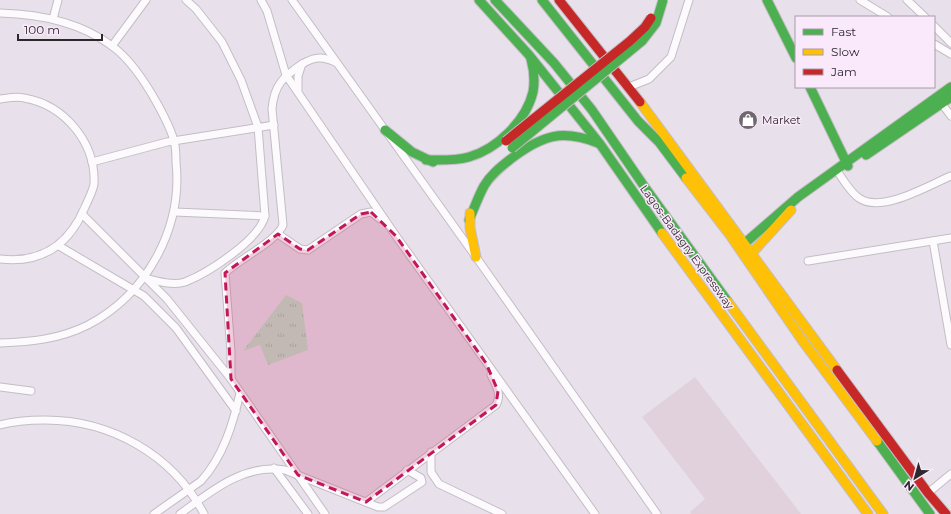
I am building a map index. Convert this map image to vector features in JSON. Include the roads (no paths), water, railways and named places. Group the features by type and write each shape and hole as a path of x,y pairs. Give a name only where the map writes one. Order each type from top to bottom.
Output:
{"main road":[{"name":"Lagos-Badagry Expressway","path":"479,0 529,54 600,144 636,198 868,514"},
{"name":"Lagos-Badagry Expressway","path":"495,0 554,63 592,110 646,189 884,514"},
{"path":"542,0 638,121 659,142 730,235 802,340 930,514"},
{"path":"559,0 564,4 628,87 745,243 751,254 928,493 946,514"},
{"path":"476,257 470,220 472,198 479,182 509,145 637,35 651,18 656,0"},
{"path":"385,130 412,152 426,160 448,166 467,165 509,145 642,41 656,23 663,0"},
{"path":"767,0 795,56"},
{"path":"426,160 450,160 474,155 494,144 513,126 526,109 533,92 534,76 529,54"},
{"path":"936,105 951,87"},
{"path":"810,88 847,164"},
{"path":"745,243 798,197 882,140 951,97"},
{"path":"470,220 480,193 489,179 498,169 530,144 547,136 562,133 581,136 600,144"},
{"path":"751,254 788,213 837,171"}],"street":[{"path":"53,19 58,0"},
{"path":"112,46 146,0"},
{"path":"144,277 159,282 185,282 219,265 259,228 265,216 258,127 241,80 222,42 196,9 186,0"},
{"path":"261,0 267,12 286,75 396,236 595,514"},
{"path":"292,0 651,503 657,514"},
{"path":"628,87 649,79 671,57 689,0"},
{"path":"860,0 886,16"},
{"path":"907,0 924,16"},
{"path":"0,13 27,14 53,19 82,30 112,46 149,89 174,141 178,172 175,212 166,237 144,277 133,291 114,308 88,325 59,336 29,342 0,343"},
{"path":"935,27 951,43"},
{"path":"935,45 951,54"},
{"path":"231,379 231,352 225,273 278,234 283,225 273,100 278,86 286,75 302,64 322,57 337,63"},
{"path":"298,92 298,76 302,64"},
{"path":"0,99 22,97 38,101 54,108 78,131 92,162 94,186 82,214 59,246 38,257 14,261 0,259"},
{"path":"936,105 951,116"},
{"path":"92,162 174,141 274,125"},
{"path":"837,171 857,197 863,201 877,204 894,200 951,176"},
{"path":"175,212 265,216"},
{"path":"278,234 300,249 308,250 367,212 376,214 396,236"},
{"path":"82,214 167,299 231,379 325,514"},
{"path":"808,261 951,238"},
{"path":"933,241 951,345"},
{"path":"59,246 133,291 144,296 176,328 236,412"},
{"path":"366,502 431,452 496,405 498,400 498,391 486,363"},
{"path":"0,387 31,391"},
{"path":"154,514 201,481 212,468 226,439 236,412 240,393"},
{"path":"0,425 32,420 57,420 81,423 108,430 131,440 155,455 189,490 198,501 204,514"},
{"path":"431,452 431,472 439,484 502,514"},
{"path":"180,514 232,479 262,469 274,468 298,475 378,507 384,507 422,482 421,478 407,470"},
{"path":"274,468 308,514"},
{"path":"928,493 951,474"},
{"path":"651,503 651,514"}],"place":[{"name":"Market","path":"748,120"}]}
